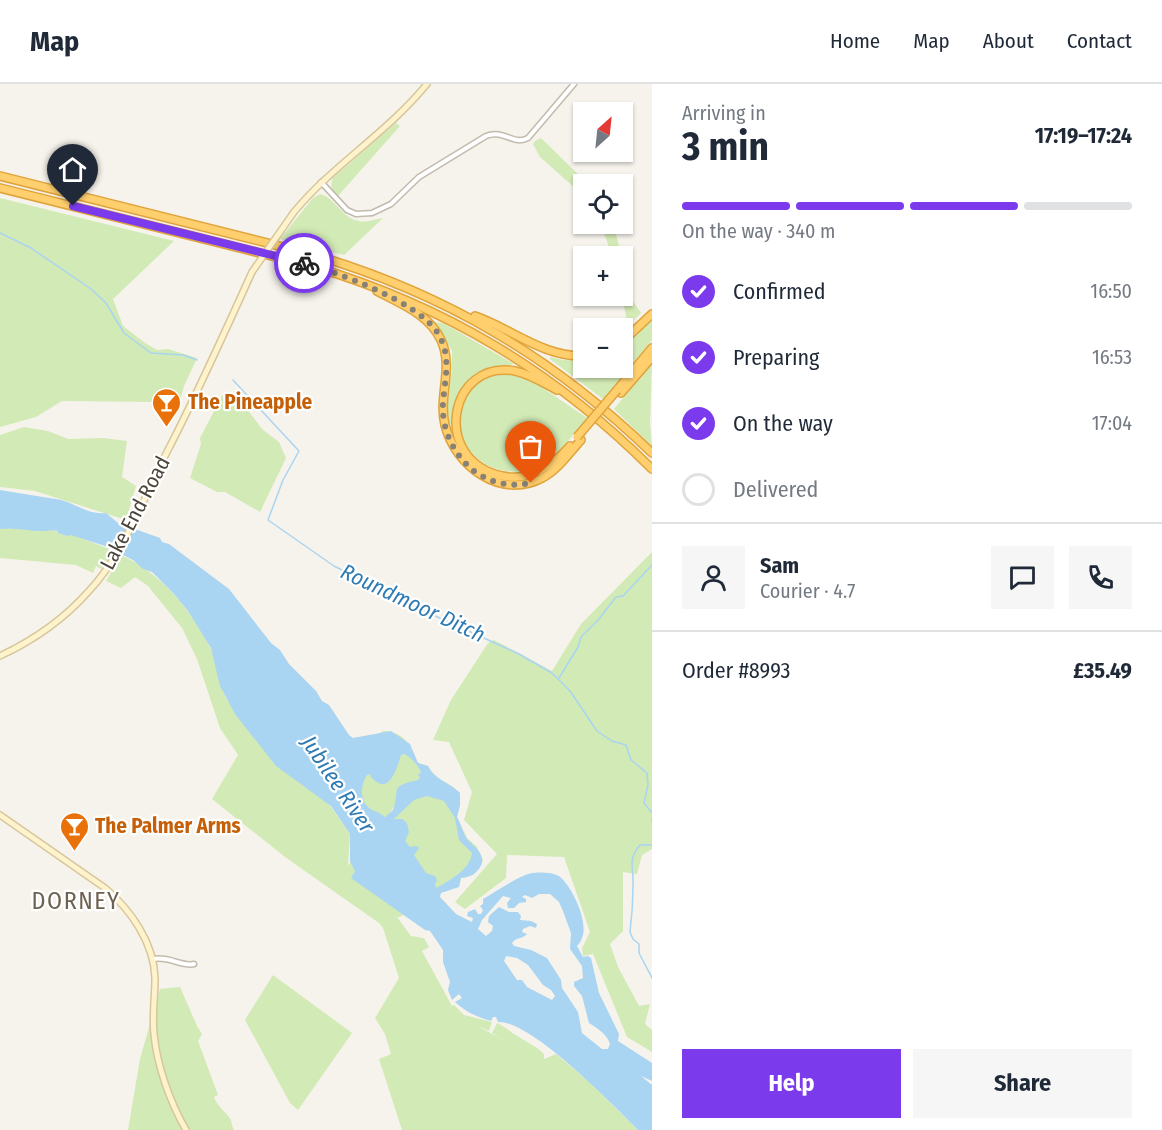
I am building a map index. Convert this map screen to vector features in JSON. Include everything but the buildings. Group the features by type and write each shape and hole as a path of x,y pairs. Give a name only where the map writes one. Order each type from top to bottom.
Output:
{"highway":[{"path":"0,176 320,256 382,278 493,323 549,351 573,356"},
{"path":"0,188 281,257 347,276 407,299 480,335 530,366 579,403 652,469"},
{"path":"347,276 416,311 436,332 443,344 447,361 443,406 445,426 458,454 477,473 494,482 506,485 535,481 553,471 652,348"},
{"path":"450,307 505,337 557,372 652,453"},
{"path":"633,332 652,314"},
{"path":"619,391 652,357"},
{"path":"579,403 533,377 517,371 505,370 486,375 470,386 460,401 455,417 457,436 467,456 484,470 507,477 531,475 547,468 579,438"}],"main road":[{"name":"Lake End Road","path":"0,656 20,646 69,611 88,593 115,556 178,432 252,272 294,212 321,182 395,119 427,84"},
{"path":"0,814 117,898 140,930 153,959 155,976 153,1019 157,1052 171,1098 186,1130"}],"street":[{"path":"321,182 347,210 364,215 382,210 419,177 486,136 496,133 517,140 528,138 574,84"},
{"path":"153,959 166,957 185,964 194,964"}],"green space":[{"path":"396,123 400,126 337,197 332,188 333,178"},
{"path":"541,138 578,174 573,174 573,186 540,157 533,144"},
{"path":"320,194 330,199 353,219 365,222 383,218 344,255 280,239 313,198"},
{"path":"0,198 174,241 113,299 123,326 145,343 157,350 168,349 197,358 184,386 177,411 158,402 62,401 36,417 0,427"},
{"path":"604,234 616,234 619,246 609,246"},
{"path":"633,301 641,313 633,321 633,318 626,318 624,306 633,306"},
{"path":"652,318 652,340 633,363 633,338"},
{"path":"434,322 443,323 514,364 488,372 466,386 456,402 450,426 447,409 452,351"},
{"path":"550,357 573,360 573,376"},
{"path":"652,363 650,424 652,446 614,409"},
{"path":"511,374 534,382 587,418 549,460 534,469 520,472 489,466 476,457 466,445 460,432 459,417 462,403 470,391 484,380"},
{"path":"575,378 620,378 603,399"},
{"path":"224,392 238,397 262,429 279,442 286,458 260,512 225,492 217,492 190,478 201,444 200,438"},
{"path":"24,427 48,431 68,439 103,438 127,441 122,477 136,486 126,520 35,491 0,487 0,435"},
{"path":"12,527 58,531 67,536 71,534 114,551 101,569 96,566 93,573 76,565 0,558 0,529"},
{"path":"652,552 652,849 642,855 637,874 623,872 623,931 610,944 618,967 639,1006 650,1004 645,1024 652,1030 652,1052 627,1037 593,954 583,956 582,948 590,932 564,857 507,855 506,878 465,909 455,902 497,854 464,820 472,792 449,742 433,740 451,700 488,643 494,640 552,671 581,624"},
{"path":"121,555 156,577 184,606 211,649 228,702 234,702 324,797 350,834 348,866 351,861 409,911 397,917 411,936 424,938 429,947 422,951 452,1006 454,1005 464,1015 492,1022 489,1031 477,1026 504,1040 492,1033 497,1023 538,1049 544,1054 544,1059 556,1054 586,1079 638,1130 402,1130 379,1059 391,1054 385,1034 375,1018 399,978 383,928 285,857 212,799 238,755 220,728 197,659 182,628 148,586 135,577 121,588 106,581"},
{"path":"383,731 403,737 418,763 428,766 434,775 460,793 457,817 467,838 477,847 483,861 475,873 461,878 459,887 435,890 424,876 388,822 397,801 387,818 384,819 371,811 357,795 353,738 377,735"},
{"path":"273,975 352,1033 298,1110 290,1103 245,1020"},
{"path":"180,987 202,1034 198,1041 218,1095 214,1097 231,1120 234,1130 128,1130 140,1059 160,989"}],"water":[{"name":"Jubilee River","path":"0,490 63,501 92,512 106,513 118,523 160,538 162,542 169,544 229,589 289,664 316,691 322,701 329,705 349,735 353,738 391,731 410,744 418,763 428,766 434,775 460,793 457,817 467,839 480,853 482,861 474,874 461,878 459,887 441,893 440,897 456,914 472,922 473,918 467,916 468,912 475,909 478,914 481,914 483,910 480,906 483,904 483,899 514,881 535,873 559,876 578,905 584,931 577,946 583,957 591,958 599,993 619,1034 618,1041 652,1063 652,1081 641,1076 652,1085 652,1130 638,1130 571,1066 531,1035 513,1025 498,1022 496,1017 493,1017 491,1021 476,1016 455,1002 462,998 459,994 452,1000 448,990 450,982 443,962 443,950 430,931 425,930 351,878 355,871 350,861 350,834 331,806 276,766 235,714 220,686 211,648 188,611 152,572 105,546 71,535 67,536 58,531 0,529","holes":["401,755 406,755 414,762 421,772 418,775 420,777 397,789 393,810 385,817 365,803 362,794 363,784 369,774 381,784 390,780","427,796 444,801 455,818 459,840 472,853 463,870 436,888 435,876 426,873 414,855 419,848 410,847 405,841 409,832 407,823 402,819 394,819 414,800","539,894 550,894 559,902 571,933 570,949 582,966 583,978 574,982 574,986 582,996 589,1023 609,1040 608,1049 602,1049 582,1033 578,1012 562,988 561,980 547,958 531,950 514,946 512,943 527,934 522,932 523,929 530,926 536,928 537,924 520,920 521,916 518,912 509,912 499,907 489,916 488,922 493,926 492,931 486,936 478,929 482,920 503,896 511,898 507,903 508,908 514,908 519,903 526,902 526,899 522,897 525,895 532,898","506,956 517,958 528,965 543,985 555,996 552,1000 527,987 522,980 517,980 504,961"]}],"waterway":[{"name":"Roundmoor Ditch","path":"0,233 31,248 91,289 106,303 124,333 151,353 183,355 197,360"},
{"name":"Roundmoor Ditch","path":"233,380 299,451 283,480 268,520 334,566 411,605 519,654 552,673 570,691 597,731 612,741 626,745 631,760 647,773 648,785 644,803 652,813"},
{"path":"559,678 578,647 581,637 616,597 623,596 652,565"},
{"name":"Roundmoor Ditch","path":"652,818 652,823"},
{"name":"Roundmoor Ditch","path":"652,845 640,845 632,860 633,896 630,932 639,944 639,953 652,978"}],"way so far":[{"path":"304,263 347,276 416,311 429,322 445,349 447,378 443,401 445,426 458,454 473,470 494,482 512,485 531,483"}],"place":[{"name":"The Pineapple","path":"167,428"},
{"name":"The Palmer Arms","path":"74,852"}],"district":[{"name":"DORNEY","path":"76,901"}],"route":[{"path":"73,206 304,263"}]}
